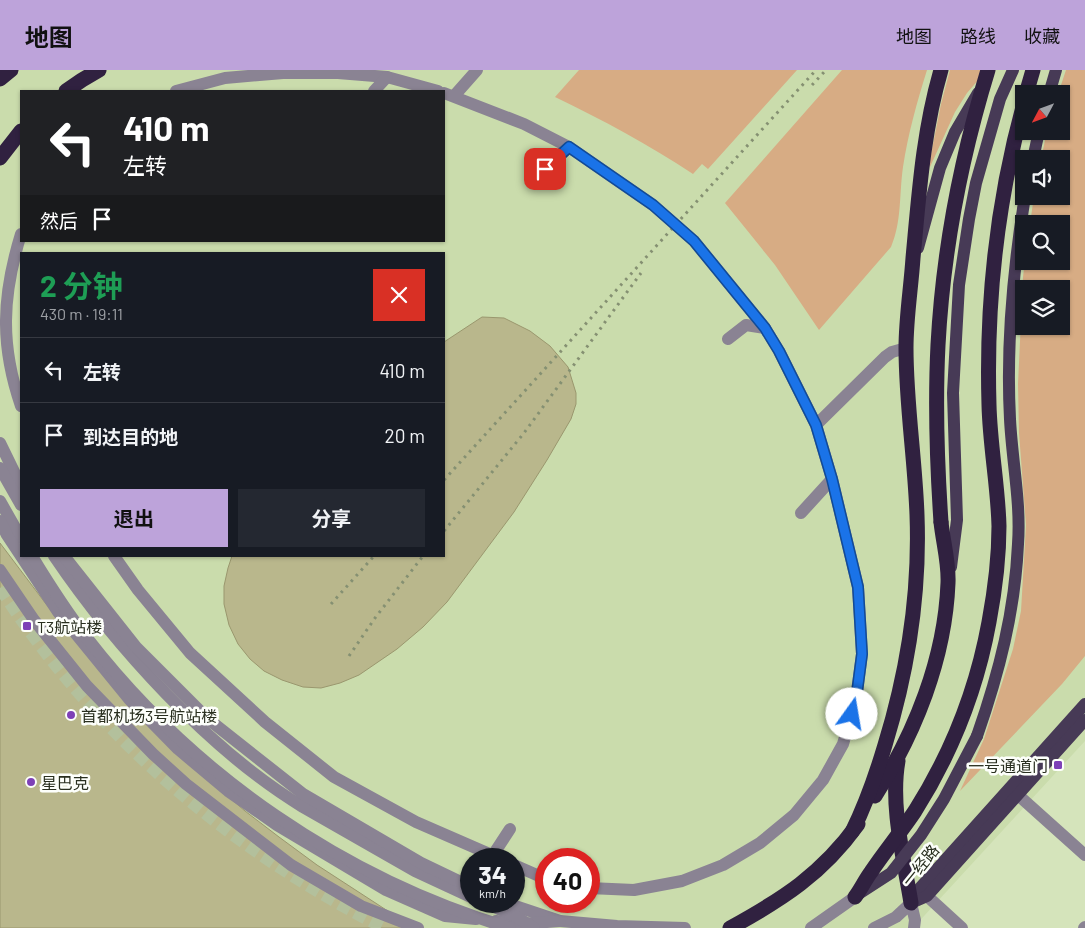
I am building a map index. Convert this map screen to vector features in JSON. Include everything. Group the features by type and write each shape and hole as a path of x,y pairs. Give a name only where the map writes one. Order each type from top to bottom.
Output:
{"highway":[{"path":"0,79 11,70"},
{"path":"67,90 99,70"},
{"path":"852,832 875,777 894,717 901,691 912,628 918,532 906,348 924,145 933,95 941,70"},
{"path":"730,928 776,902 799,886 834,854 852,832 884,782 900,751 919,711 934,666 942,628 948,582 941,522 936,417 940,310 956,201 988,70"},
{"path":"1029,85 1033,70"},
{"path":"0,158 20,132"},
{"path":"855,897 915,811 943,760 976,679 989,622 997,569 999,524 989,406 989,344 992,285 1006,181 1015,140"},
{"path":"900,751 896,776 896,803 911,904"}],"main road":[{"path":"913,265 940,168 951,141 976,97 995,70"},
{"path":"948,582 957,530 953,393 960,277 969,218 980,170 1000,99 1013,70"},
{"path":"1052,85 1056,70"},
{"path":"855,897 891,873 916,841 944,799 977,736 1001,661 1010,624 1019,524 1010,419 1010,336 1014,276 1024,205"},
{"name":"一经路","path":"911,904 919,889 1085,704"},
{"name":"一经路","path":"911,904 927,896 1085,720"}],"street":[{"path":"477,70 449,94 524,124 569,147 653,205 694,241 765,328 779,351 816,425 832,479 858,587 862,654 856,700 844,744 823,780 794,815 760,843 723,865 682,882 634,890 600,888"},
{"path":"180,90 225,78 282,73 338,73 387,77 434,90"},
{"path":"375,90 387,77"},
{"path":"545,169 569,147"},
{"path":"20,237 11,266 4,313 7,362 20,403"},
{"path":"728,339 746,325 765,328"},
{"path":"816,425 885,357 892,352 906,348"},
{"path":"0,443 20,484"},
{"path":"0,468 20,503"},
{"path":"801,513 832,479"},
{"path":"0,500 20,536"},
{"path":"0,521 20,555"},
{"path":"22,557 58,612 129,700 178,749 228,791 277,825 386,890 445,916 521,924 560,921 617,926 686,928"},
{"path":"33,557 78,626 124,682 183,742 248,795 314,839 377,875 445,906 510,928"},
{"path":"55,557 90,605 144,669 180,707 240,760 302,807 411,869 460,892"},
{"path":"65,557 136,647 208,719 302,794 421,863 460,882"},
{"path":"115,557 138,590 190,653 265,722 334,777 416,822 476,848"},
{"path":"0,570 34,620 87,686 153,754 186,784 291,865 361,906 418,928"},
{"path":"1018,795 1085,856"},
{"path":"501,848 510,829"},
{"path":"927,896 962,928"},
{"path":"811,928 855,897"},
{"path":"874,928 892,923 911,904"},
{"path":"911,904 915,920 914,928"},
{"path":"525,909 560,921"},
{"path":"509,913 534,928"}],"shaded area":[{"path":"0,70 1085,70 1085,741 913,928 0,928"},
{"path":"579,70 797,70 708,169 702,164 693,174 626,133 555,97"},
{"path":"842,70 927,70 907,142 899,218 891,247 819,330 775,265 725,203"},
{"path":"950,70 987,70 967,93 955,112 930,167 929,164 941,104"},
{"path":"1066,70 1085,70 1085,656 1062,684 960,791 984,739 1013,649 1021,611 1026,525 1019,433 1018,384 1020,335 1070,335 1070,280 1023,280 1024,270 1070,270 1070,215 1031,215 1033,205 1070,205 1070,150 1043,150 1045,140 1070,140 1070,85 1061,85"}],"building":[{"path":"482,317 504,318 530,331 550,346 568,367 576,393 576,404 571,419 514,512 447,602 423,627 397,649 359,675 321,688 303,687 264,671 250,659 238,644 229,625 224,604 224,586 232,557 445,557 445,341"},
{"name":"首都机场3号航站楼","path":"0,543 46,604 173,749 245,811 279,837 317,865 414,928 0,928"}],"tunnel":[{"path":"0,588 37,641 78,692 122,739 169,784 219,825 272,862 327,897 384,928"}],"railway":[{"path":"445,479 816,70"},
{"path":"812,85 826,70"},
{"path":"445,530 524,433 641,273"},
{"path":"331,604 373,557"},
{"path":"349,656 375,618 422,557"}],"place":[{"name":"T3航站楼","path":"27,626"},
{"name":"首都机场3号航站楼","path":"71,715"},
{"name":"一号通道门","path":"1058,765"},
{"name":"星巴克","path":"31,782"}],"route":[{"path":"545,169 569,147 653,205 694,241 765,328 779,351 816,425 832,479 858,587 862,654 856,700 852,714"}]}
